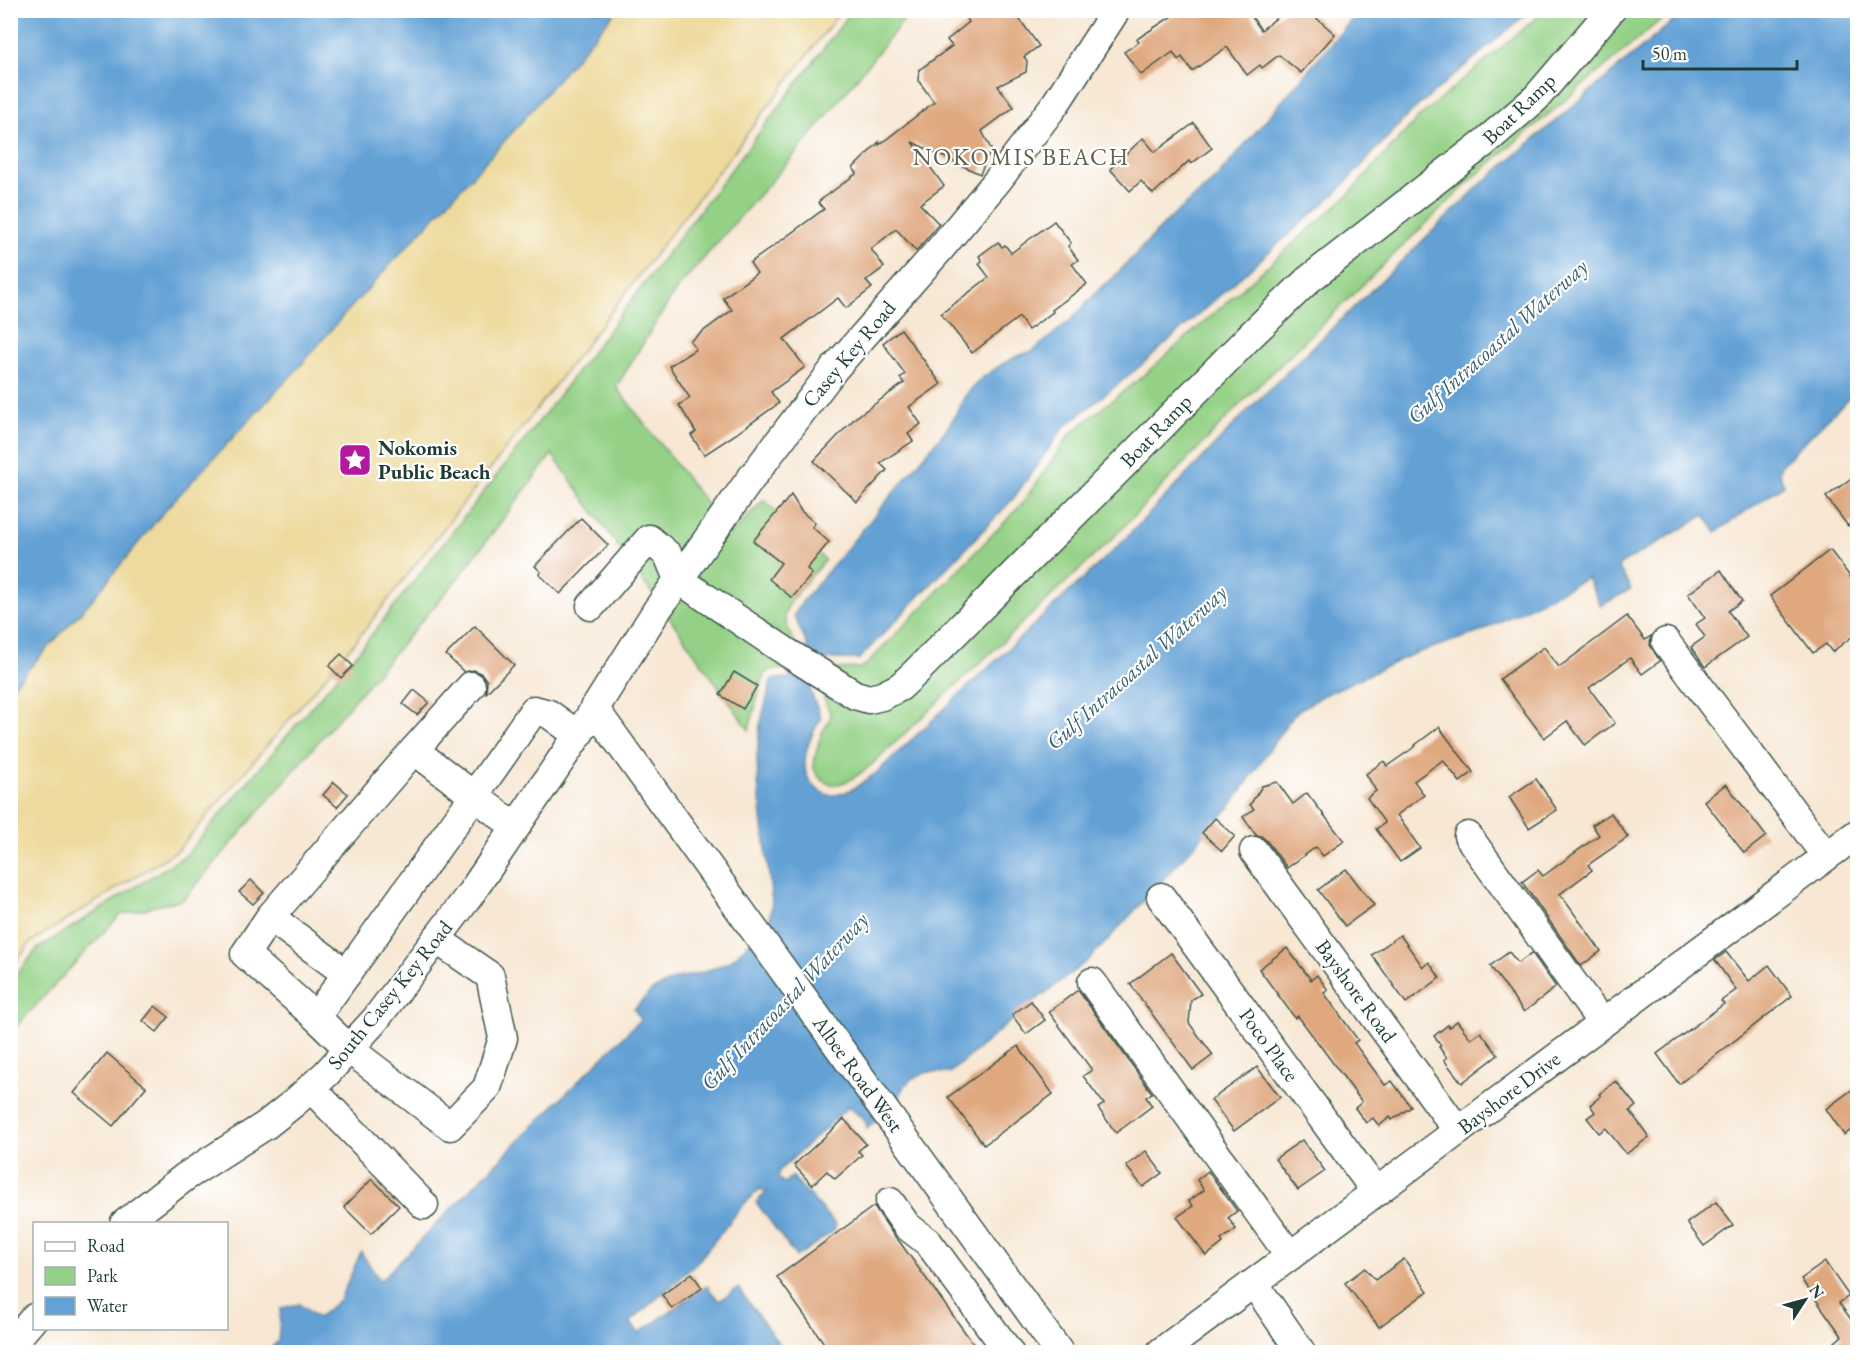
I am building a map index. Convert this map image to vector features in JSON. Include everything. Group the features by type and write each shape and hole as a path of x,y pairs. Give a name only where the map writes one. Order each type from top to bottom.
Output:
{"street":[{"name":"Casey Key Road","path":"594,708 635,641 749,481 834,369 998,180 1056,103 1116,10"},
{"name":"Boat Ramp","path":"678,579 855,695 869,699 882,696 900,687 1308,280 1477,149 1536,98 1611,10"},
{"path":"591,606 649,539 668,555 678,579"},
{"path":"1666,642 1826,856"},
{"path":"436,939 490,976 503,1038 487,1088 450,1126 350,1049 245,954 270,917 471,686"},
{"name":"South Casey Key Road","path":"127,1222 185,1177 266,1125 310,1088 350,1049 375,1020 469,896 594,708"},
{"name":"Albee Road West","path":"594,708 955,1208 1048,1348"},
{"path":"316,1017 534,710 549,714 578,735"},
{"path":"414,750 516,827"},
{"name":"Bayshore Drive","path":"1161,1353 1857,833"},
{"path":"1468,836 1602,1023"},
{"name":"Bayshore Road","path":"1254,851 1458,1131"},
{"name":"Poco Place","path":"1161,897 1376,1192"},
{"path":"270,917 347,974"},
{"path":"1092,982 1290,1256"},
{"path":"310,1088 424,1205"},
{"path":"890,1202 908,1226 928,1242 1008,1353"},
{"path":"928,1242 955,1208"},
{"path":"1254,1283 1301,1353"},
{"path":"10,1346 33,1319"}],"green space":[{"path":"852,11 911,11 808,139 676,290 616,387 713,512 653,595 552,454 460,576 184,899 120,915 11,1032 10,983 37,949 186,855 363,646 544,415"},
{"path":"1540,11 1671,11 1474,177 1249,395 1112,539 870,766 839,784 832,784 820,778 814,766 817,749 831,716 821,690 834,669 860,668 866,665 1021,505 1071,433 1144,375 1347,196 1418,118 1536,18"},
{"path":"764,500 825,560 787,609 786,623 797,647 783,669 770,670 764,674 749,730 667,614 727,530 730,534"}],"sand":[{"name":"Nokomis Public Beach","path":"616,11 841,11 356,641 178,850 31,942 11,968 10,688 90,602 166,509 301,365 343,316 511,134"}],"water":[{"path":"11,10 616,11 511,134 343,316 301,365 166,509 90,602 11,688"},
{"name":"Gulf Intracoastal Waterway","path":"1359,11 1530,11 1411,112 1340,189 1138,368 1064,427 1013,499 859,659 828,659 810,690 821,718 806,752 806,771 808,779 814,786 826,794 836,795 855,788 876,773 1119,545 1256,402 1481,184 1685,11 1857,11 1857,390 1781,465 1779,472 1784,485 1716,532 1705,515 1618,566 1631,589 1601,606 1587,578 1480,632 1411,655 1322,696 1299,710 1291,718 1233,803 1087,961 1026,1008 950,1073 928,1072 911,1079 903,1088 900,1097 867,1129 863,1119 848,1107 779,1171 778,1178 784,1183 792,1176 836,1225 835,1230 796,1257 756,1202 767,1192 760,1189 744,1204 696,1264 630,1322 639,1333 707,1286 719,1301 738,1288 785,1352 604,1352 600,1348 595,1352 267,1352 278,1341 281,1308 299,1304 318,1318 340,1299 361,1252 380,1281 641,1019 634,1009 651,991 675,979 704,972 731,961 769,922 772,902 758,783 757,758 760,725 772,679 789,678 808,647 794,615 803,601 941,436 965,396 979,380 1017,356 1033,351 1073,318 1167,221 1217,177"}],"building":[{"path":"961,10 1013,10 1039,46 1024,57 1027,61 1026,72 998,86 1014,107 982,131 991,149 980,174 912,142 944,186 920,204 939,224 916,251 896,229 871,249 884,267 866,281 872,288 846,308 838,298 784,339 805,367 771,392 779,403 704,455 691,435 696,432 679,405 690,398 669,366 696,349 690,341 732,310 723,298 757,273 750,263 824,209 818,202 857,173 853,168 879,142 879,145 934,102 918,80 919,70 952,46 947,40 969,22"},
{"path":"1181,10 1247,10 1261,30 1287,10 1307,10 1335,34 1301,73 1279,55 1262,68 1260,65 1247,75 1227,47 1192,71 1182,57 1178,60 1173,52 1141,75 1124,52 1139,42 1137,39"},
{"path":"1194,123 1212,148 1191,164 1189,161 1153,194 1141,181 1130,191 1110,169 1143,138 1155,152"},
{"path":"1054,221 1071,243 1068,246 1078,260 1072,264 1087,284 1028,330 1019,317 972,353 941,314 989,277 979,264 982,261 979,256 998,242 1002,247 1005,245 1011,253"},
{"path":"901,329 941,384 909,407 921,424 908,434 913,441 880,463 887,470 857,502 814,461 855,418 904,383 900,378 905,374 883,343"},
{"path":"1857,474 1857,519 1848,526 1826,497"},
{"path":"791,495 801,511 815,523 812,527 829,542 807,569 812,574 792,598 769,579 781,563 753,541"},
{"path":"581,518 608,545 560,594 539,574 541,572 535,566"},
{"path":"1830,550 1857,586 1857,633 1832,652 1826,644 1813,653 1770,596"},
{"path":"1721,570 1742,601 1728,611 1747,637 1705,667 1691,647 1705,637 1696,624 1705,618 1688,594"},
{"path":"1627,616 1645,640 1651,636 1650,645 1660,661 1642,674 1630,658 1589,688 1615,723 1585,745 1567,721 1544,738 1500,679 1544,647 1559,667"},
{"path":"475,626 514,665 486,693 487,681 482,674 474,670 464,672 446,655"},
{"path":"341,654 353,666 341,678 329,666"},
{"path":"734,672 757,686 743,709 720,695"},
{"path":"414,690 429,702 417,715 403,704"},
{"path":"1439,727 1473,772 1460,782 1443,760 1414,781 1424,795 1397,815 1420,848 1400,862 1376,829 1385,823 1367,798 1376,791 1366,774 1384,761 1387,766"},
{"path":"1536,779 1557,810 1529,828 1509,797"},
{"path":"334,782 348,794 337,807 323,795"},
{"path":"1277,782 1293,804 1307,793 1344,841 1323,856 1316,847 1287,868 1267,841 1256,835 1243,817 1254,809 1250,805 1262,786"},
{"path":"1726,784 1766,836 1744,853 1704,801"},
{"path":"1611,813 1628,837 1588,865 1592,870 1560,894 1601,951 1581,966 1522,882 1538,870 1543,876 1599,835 1592,825"},
{"path":"1215,818 1235,836 1222,851 1202,833"},
{"path":"1346,869 1374,905 1345,926 1318,890"},
{"path":"251,880 264,893 253,904 239,892"},
{"path":"1400,935 1423,967 1429,962 1440,978 1406,1003 1372,955"},
{"path":"1287,948 1311,980 1317,975 1328,990 1324,993 1358,1040 1354,1043 1385,1085 1392,1081 1411,1107 1392,1120 1390,1117 1379,1126 1373,1118 1366,1123 1355,1108 1362,1102 1298,1016 1295,1018 1259,969"},
{"path":"1509,952 1518,963 1532,953 1556,987 1524,1012 1490,966"},
{"path":"1726,952 1749,981 1769,965 1792,996 1679,1084 1657,1054 1724,1004 1721,1001 1736,990 1715,960"},
{"path":"1171,953 1201,994 1191,1000 1189,1023 1213,1055 1193,1070 1130,984"},
{"path":"1078,990 1152,1093 1146,1097 1152,1106 1116,1133 1098,1108 1104,1104 1083,1076 1092,1070 1049,1012"},
{"path":"1031,1001 1045,1020 1026,1034 1012,1015"},
{"path":"155,1006 169,1017 157,1032 143,1021"},
{"path":"1457,1021 1471,1039 1481,1032 1498,1055 1462,1083 1444,1060 1447,1058 1434,1036"},
{"path":"1018,1046 1053,1094 984,1145 948,1097"},
{"path":"107,1053 146,1087 113,1126 74,1093"},
{"path":"1257,1067 1280,1097 1234,1131 1211,1100"},
{"path":"1616,1081 1636,1106 1630,1111 1649,1137 1626,1154 1606,1128 1599,1133 1587,1118 1595,1112 1590,1105 1601,1096 1599,1094"},
{"path":"1857,1086 1857,1126 1844,1135 1826,1109"},
{"path":"844,1119 866,1144 858,1151 862,1155 835,1179 827,1171 812,1185 794,1165"},
{"path":"1302,1140 1325,1171 1298,1190 1275,1159"},
{"path":"1146,1151 1162,1173 1143,1187 1126,1166"},
{"path":"1208,1171 1237,1211 1228,1218 1236,1229 1221,1240 1223,1243 1206,1256 1177,1217 1193,1206 1189,1201 1204,1190 1197,1180"},
{"path":"372,1179 399,1206 371,1234 344,1207"},
{"path":"1716,1202 1733,1225 1704,1246 1687,1223"},
{"path":"874,1206 980,1353 831,1353 777,1277"},
{"path":"1404,1259 1428,1291 1379,1327 1345,1283 1365,1268 1375,1280"},
{"path":"1825,1262 1849,1296 1839,1303 1857,1325 1857,1353 1842,1353 1835,1342 1842,1336 1801,1279"},
{"path":"692,1273 702,1288 672,1309 662,1295"}],"place":[{"name":"Nokomis Public Beach","path":"355,460"}],"district":[{"name":"NOKOMIS BEACH","path":"1021,157"}]}
